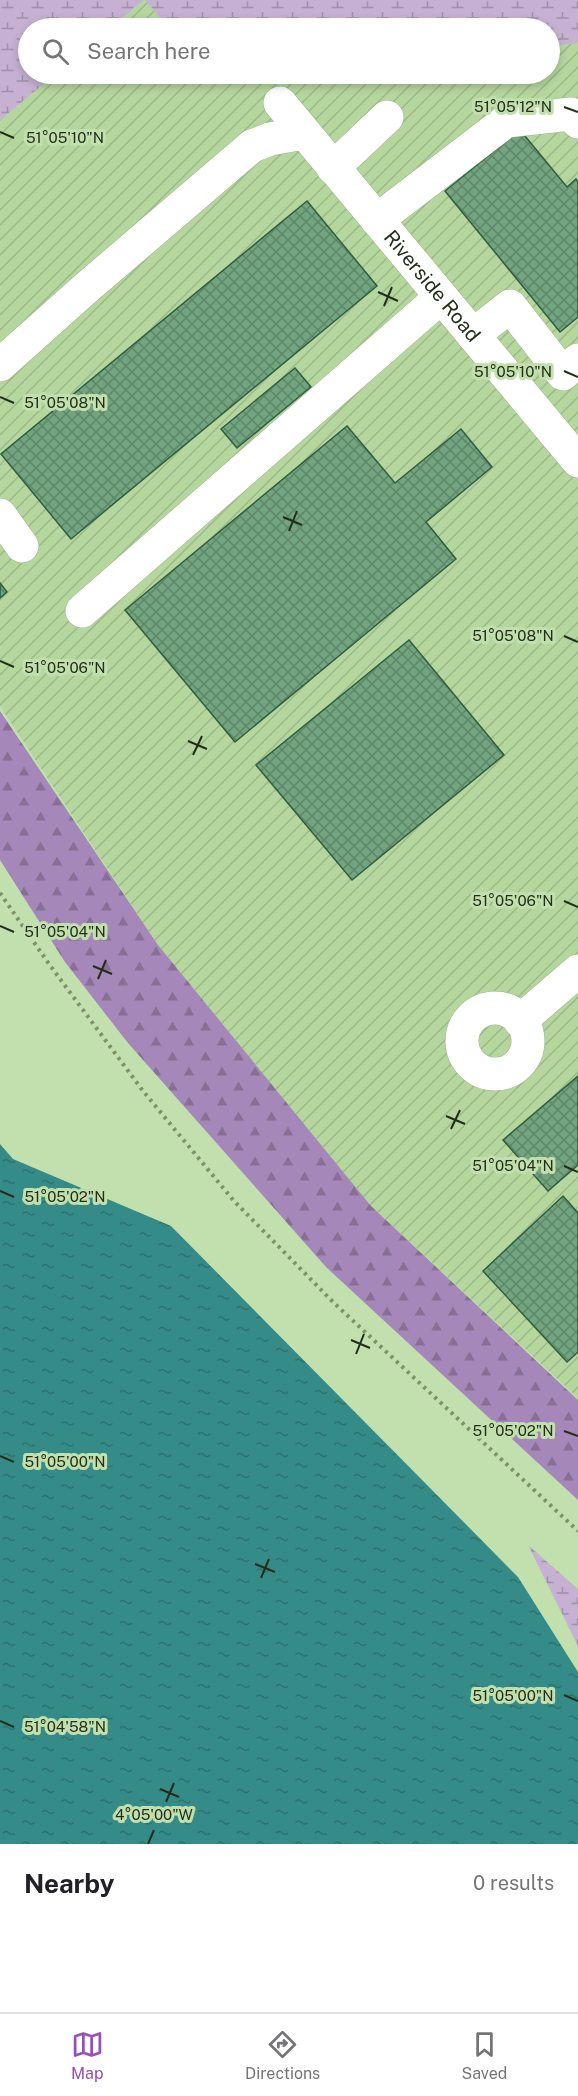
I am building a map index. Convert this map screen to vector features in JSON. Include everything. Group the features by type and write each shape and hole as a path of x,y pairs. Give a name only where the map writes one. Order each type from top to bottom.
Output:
{"street":[{"name":"Riverside Road","path":"280,103 578,460"},
{"path":"377,220 506,121 571,114 578,122"},
{"path":"333,168 387,117"},
{"path":"0,365 252,146 270,139 304,133"},
{"path":"82,611 441,297"},
{"path":"473,335 510,306 563,374 578,360"},
{"path":"0,515 22,546"},
{"path":"520,1021 578,971"}],"path":[{"path":"0,894 143,1091 234,1201 334,1303 578,1531"}],"shaded area":[{"path":"144,0 161,0 174,18 122,18"},
{"path":"578,42 578,1398 371,1206 158,945 0,706 0,120 44,84 560,84 560,43"}],"green space":[{"path":"0,0 144,0 122,18 18,18 18,84 44,84 0,120"},
{"path":"145,0 578,0 578,43 560,45 560,18 160,18"},
{"path":"0,711 158,945 371,1206 578,1400 578,1500 326,1267 128,1043 65,962 0,860"},
{"path":"528,1545 578,1589 578,1646"}],"water":[{"path":"0,1144 13,1159 171,1226 518,1577 578,1672 578,1844 0,1844"}],"building":[{"path":"520,130 567,187 576,179 578,182 578,317 560,332 445,191"},
{"path":"307,201 377,286 71,539 1,454"},
{"path":"295,368 311,387 237,448 221,429"},
{"path":"347,426 395,483 461,429 492,467 426,522 456,559 235,742 125,610"},
{"path":"0,583 7,592 0,598"},
{"path":"409,640 504,755 352,880 256,765"},
{"path":"578,1076 578,1165 548,1191 503,1140"},
{"path":"563,1196 578,1213 578,1352 567,1362 483,1271"}]}
